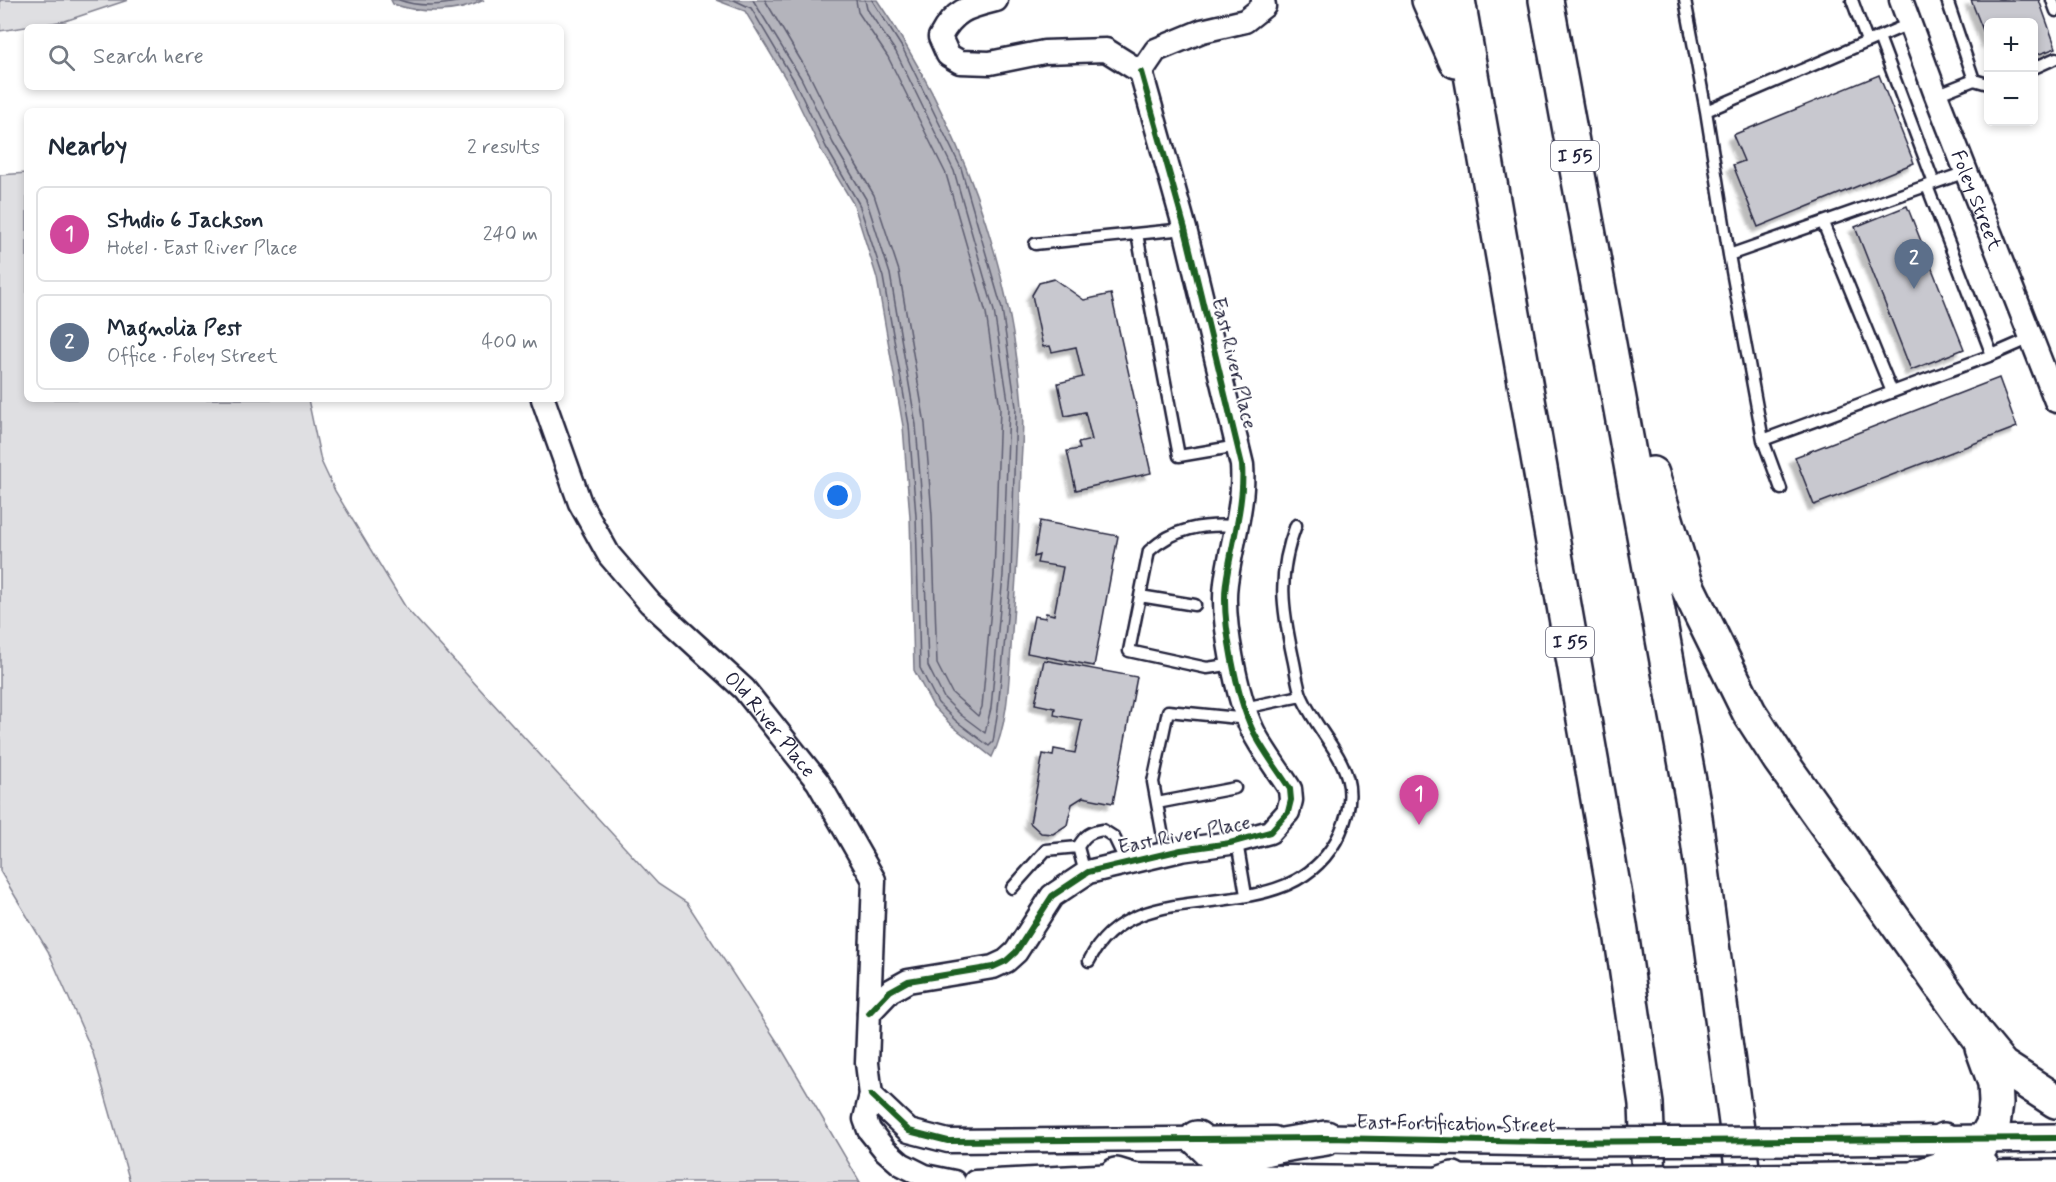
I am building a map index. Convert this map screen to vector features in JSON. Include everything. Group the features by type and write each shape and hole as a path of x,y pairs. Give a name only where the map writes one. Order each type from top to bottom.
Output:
{"highway":[{"path":"1429,0 1476,103"},
{"name":"I 55","path":"1458,0 1620,925 1646,1104 1649,1182"},
{"name":"I 55","path":"1546,0 1693,803 1744,1182"},
{"path":"1603,312 1686,584 1718,653 1749,711 1780,760 1978,1037 2002,1066 2056,1101"},
{"path":"1978,1037 1995,1083 1993,1125 1984,1164"},
{"path":"1197,1138 1224,1176 1272,1148 1326,1138"},
{"path":"1944,1140 1984,1164"},
{"path":"1920,1176 1984,1164"}],"street":[{"path":"996,0 966,7 948,20 939,37 948,55 960,62 990,63 1044,52 1106,50 1141,72 1156,50 1202,31 1245,21 1264,6 1263,0"},
{"name":"Foley Street","path":"1901,0 2056,401"},
{"name":"East River Place","path":"869,1013 890,991 908,981 993,967 1006,961 1016,952 1052,896 1085,873 1167,853 1237,842 1270,832 1284,818 1291,800 1290,789 1263,748 1246,713 1235,664 1224,601 1243,480 1238,446 1185,229 1141,72"},
{"name":"Old River Place","path":"544,402 580,503 609,555 650,603 744,689 818,782 874,880 867,1063 871,1095"},
{"path":"871,1095 865,1119 869,1130 885,1150 901,1164 925,1176 954,1182"},
{"name":"East Fortification Street","path":"871,1095 909,1131 948,1142 1197,1138 1548,1142 1944,1140"},
{"path":"1984,1164 2056,1138"},
{"path":"1984,1164 2056,1174"},
{"path":"975,1182 1224,1176 1551,1180 1920,1176"}],"lane":[{"path":"1685,0 1763,440 1780,489"},
{"path":"1852,0 1867,41"},
{"path":"1947,0 1974,80"},
{"path":"2052,0 2056,11"},
{"path":"1706,111 1909,24"},
{"path":"1879,37 1992,355"},
{"path":"2038,66 2056,58"},
{"path":"1936,95 1974,80 1984,83"},
{"path":"1729,255 1966,172"},
{"path":"1823,223 1892,392"},
{"path":"1035,244 1185,229"},
{"path":"1137,234 1179,456 1238,446"},
{"path":"1763,440 1992,355 2031,338"},
{"path":"1235,664 1207,668 1130,651 1149,551 1160,541 1185,529 1213,525 1236,526"},
{"path":"1089,961 1098,943 1120,925 1149,911 1278,890 1302,879 1325,858 1341,831 1350,800 1347,770 1301,696 1283,612 1282,583 1286,551 1296,525"},
{"path":"1140,596 1195,605"},
{"path":"1167,853 1153,782 1168,711 1246,713 1301,696"},
{"path":"1157,803 1235,788"},
{"path":"1085,873 1078,847 1084,836 1103,830 1114,837 1126,862"},
{"path":"1237,842 1246,895"},
{"path":"1012,888 1046,850 1078,847"}],"shaded area":[{"path":"0,0 128,0 65,21 24,24 24,27 0,31"},
{"path":"24,173 24,402 309,402 321,461 335,491 406,608 658,884 687,903 780,1046 860,1182 130,1182 93,1053 48,951 0,871 0,175"}],"water":[{"path":"391,0 484,0 462,8 427,11 393,4"},
{"path":"716,0 877,0 932,93 956,143 976,194 993,246 1006,299 1016,352 1023,420 1008,690 1003,726 992,757 951,725 933,706 914,670 910,517 903,426 877,278 854,205 821,150 789,84 745,11"}],"building":[{"path":"1971,0 2039,0 2056,48 2038,55 2038,18 1984,18 1984,33"},
{"path":"1879,75 1914,163 1758,227 1733,165 1744,161 1733,135"},
{"path":"1907,206 1964,349 1911,370 1855,227"},
{"path":"1054,279 1084,300 1111,294 1151,473 1076,490 1067,451 1080,449 1078,443 1092,440 1085,412 1065,416 1058,383 1083,377 1076,347 1052,352 1050,346 1043,347 1032,295 1039,283"},
{"path":"1999,378 2017,427 1814,505 1795,457"},
{"path":"1040,521 1118,536 1094,666 1027,653 1034,616 1045,618 1046,613 1054,615 1063,567 1037,563 1039,555 1034,557"},
{"path":"1044,660 1137,677 1113,803 1083,797 1072,804 1067,825 1053,834 1041,833 1030,823 1043,754 1053,756 1054,749 1075,753 1082,720 1054,715 1055,708 1035,704"}],"cycle path":[{"path":"869,1013 890,991 908,981 993,967 1006,961 1016,952 1052,896 1088,872 1181,850 1230,843 1270,832 1288,812 1291,800 1290,789 1253,731 1236,679 1228,637 1225,598 1241,495 1242,465 1185,229 1141,72"},
{"path":"871,1095 909,1131 948,1141 1326,1138 1548,1142 2056,1138"}],"place":[{"name":"Magnolia Pest","path":"1914,289"},
{"name":"Studio 6 Jackson","path":"1419,825"}]}
